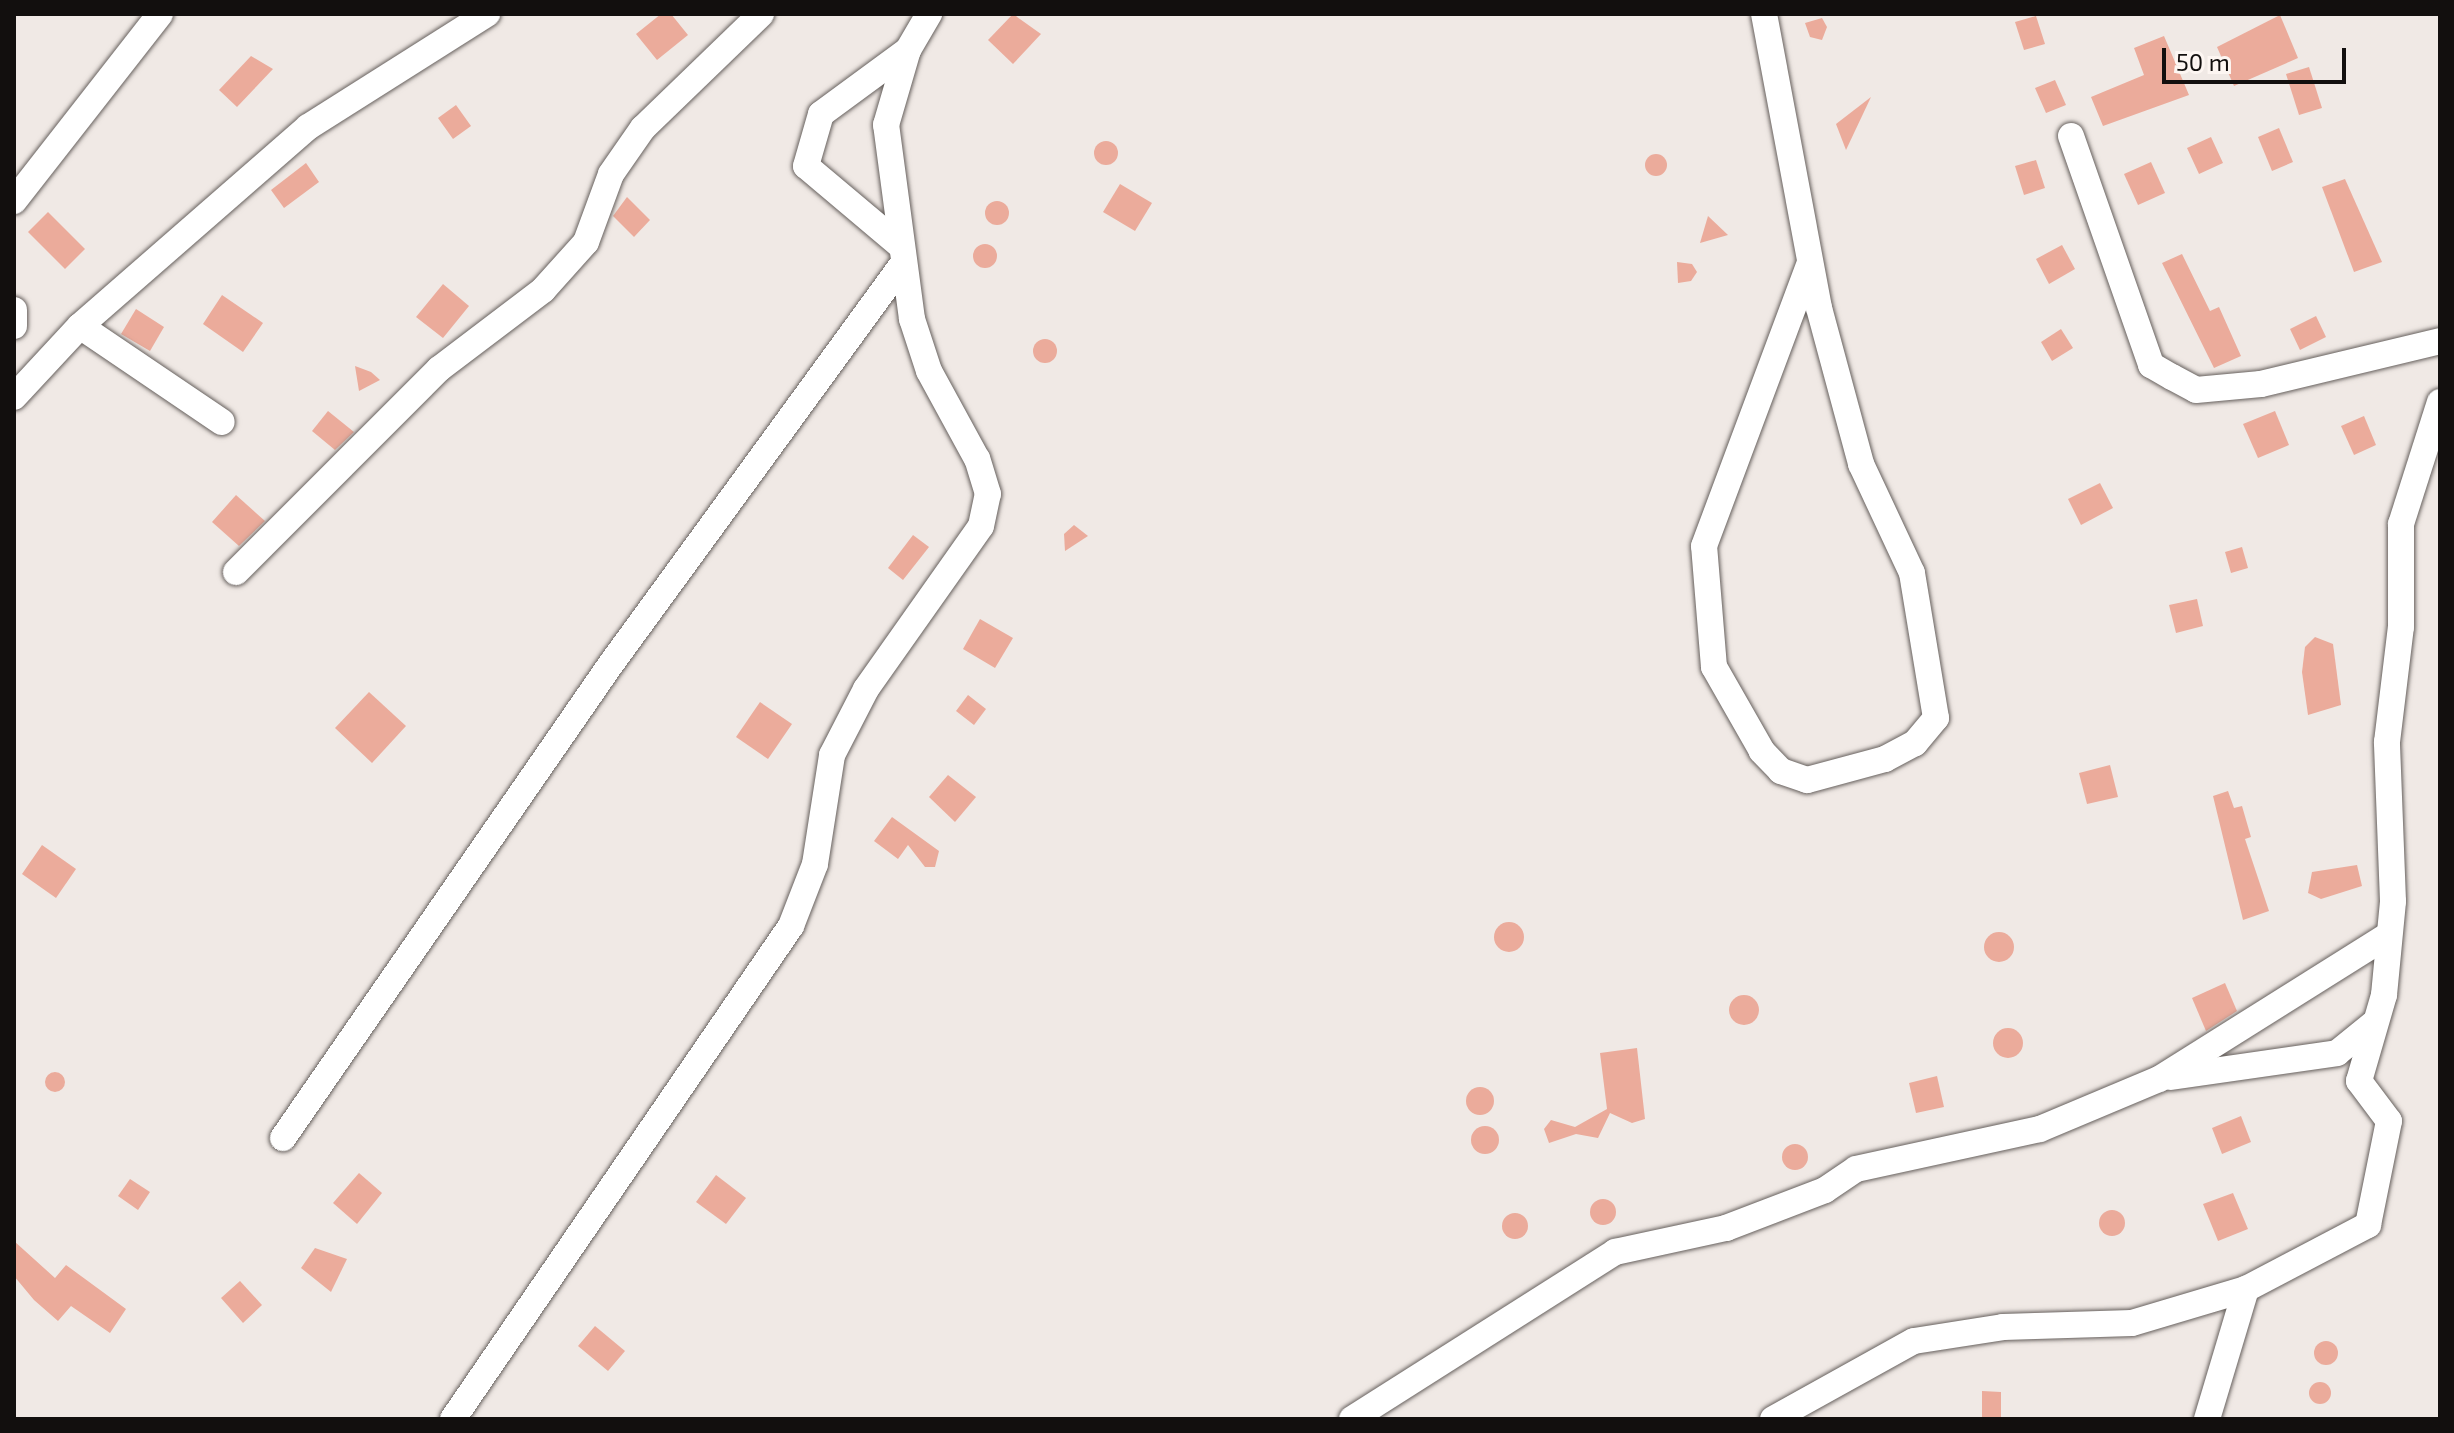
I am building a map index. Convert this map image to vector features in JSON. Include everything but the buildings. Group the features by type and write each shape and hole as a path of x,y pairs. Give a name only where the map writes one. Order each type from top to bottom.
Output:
{"street":[{"path":"14,201 160,14"},
{"path":"14,397 80,326 308,127 487,14"},
{"path":"236,572 439,369 543,290 586,242 611,174 643,128 761,14"},
{"path":"453,1419 791,926 815,864 832,755 866,689 981,526 988,494 929,371 902,254 886,125 908,50 929,14"},
{"path":"1764,14 1810,263 1861,464 1912,573 1936,718 1915,743 1885,759 1807,780 1781,771 1762,751 1714,667 1704,546 1810,263"},
{"path":"902,254 806,166 821,114 908,50"},
{"path":"2071,136 2151,365 2172,377 2196,390 2261,384 2440,341"},
{"path":"283,1138 611,664 902,254"},
{"path":"14,310 14,326"},
{"path":"80,326 222,422"},
{"path":"1773,1419 1914,1341 2003,1327 2132,1323 2246,1289 2368,1225 2389,1121 2359,1081 2377,1019 2389,935 2387,742 2401,627 2401,524 2440,402"},
{"path":"1352,1419 1615,1252 1726,1228 1825,1190 1856,1169 2040,1129 2159,1079 2389,935"},
{"path":"2159,1079 2337,1053 2377,1019"},
{"path":"2207,1419 2246,1289"}]}
